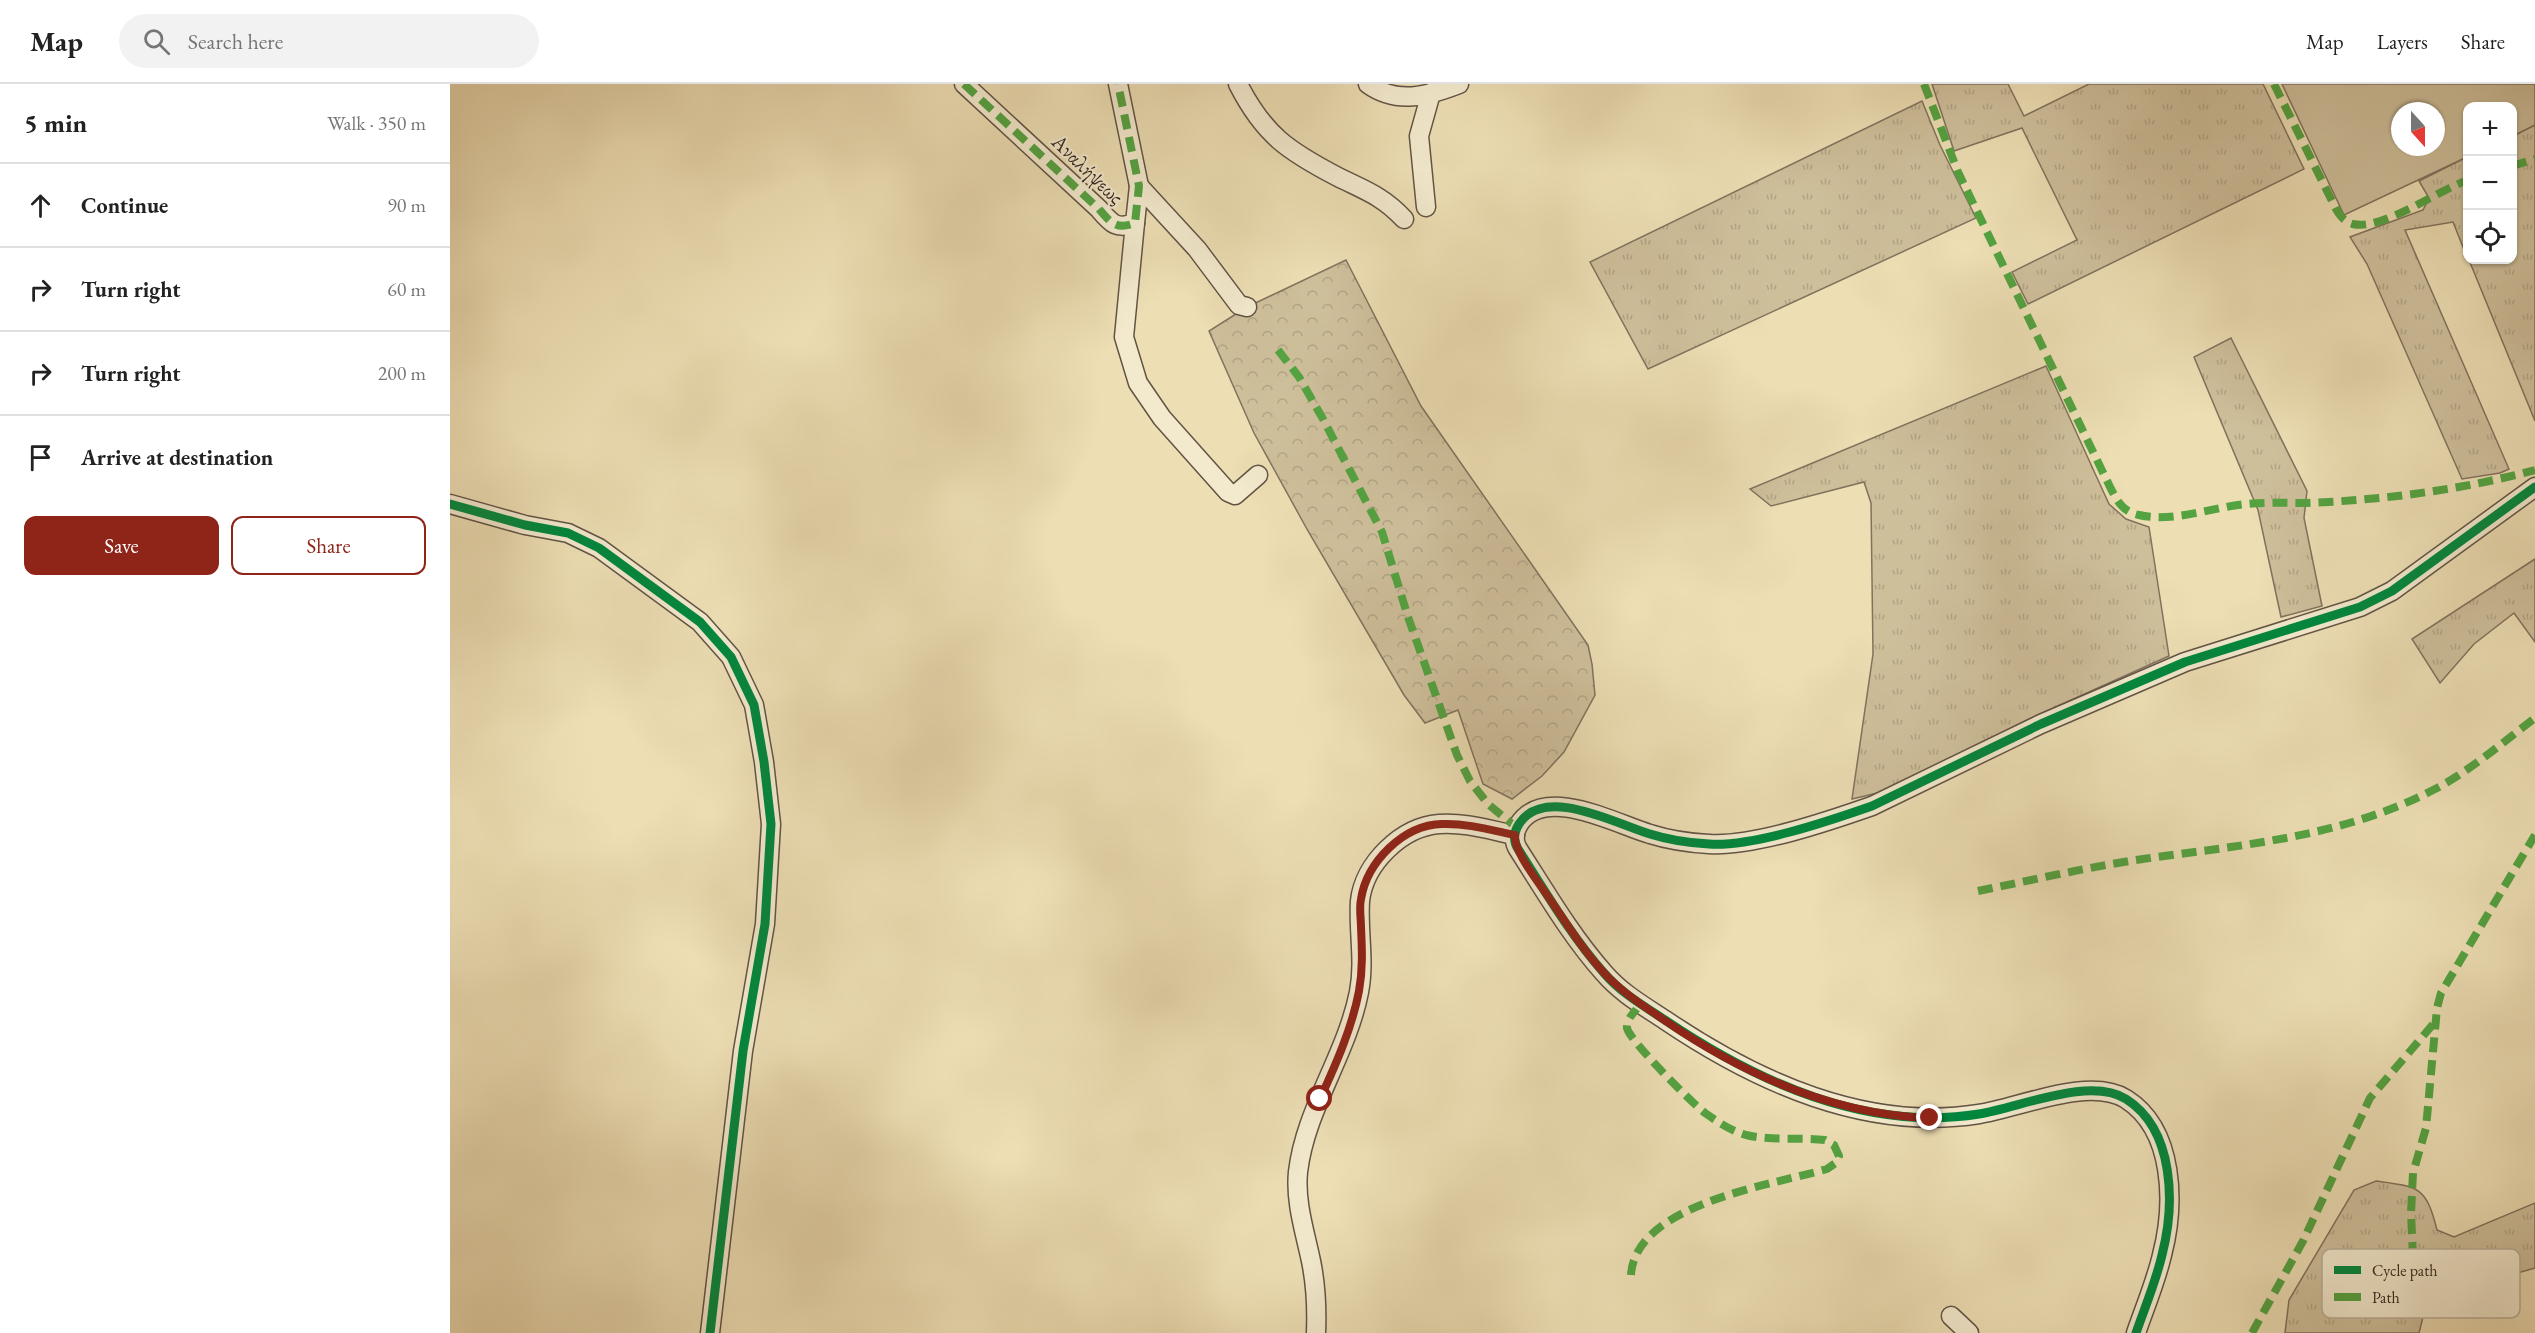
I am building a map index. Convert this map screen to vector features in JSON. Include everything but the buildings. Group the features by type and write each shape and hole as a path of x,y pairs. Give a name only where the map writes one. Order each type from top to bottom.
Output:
{"street":[{"name":"Αναλήψεως","path":"964,84 1099,209 1111,223 1125,227 1135,223 1139,186 1118,84"},
{"path":"1238,84 1266,129 1282,144 1307,160 1389,203 1404,219"},
{"path":"1368,84 1389,96 1408,97 1431,93 1459,84"},
{"path":"1426,207 1419,136 1431,93"},
{"path":"1139,186 1197,249 1239,305 1247,307"},
{"path":"1135,223 1124,337 1138,383 1162,418 1228,492 1235,495 1258,475"},
{"path":"2136,1333 2163,1252 2169,1184 2161,1145 2153,1129 2135,1106 2125,1098 2112,1093 2082,1091 1955,1118 1900,1117 1844,1107 1785,1087 1695,1041 1616,986 1573,934 1518,849 1515,835 1520,821 1531,813 1554,807 1567,807 1652,835 1710,844 1778,834 1862,810 2041,724 2185,662 2324,619 2370,602 2392,591 2535,487"},
{"path":"450,504 525,525 568,533 599,548 700,622 731,657 754,705 764,762 771,824 765,924 743,1051 710,1333"},
{"path":"1316,1333 1318,1303 1300,1214 1298,1172 1305,1142 1350,1026 1359,992 1363,961 1360,900 1369,873 1382,855 1398,841 1410,833 1432,825 1456,825 1515,835"},
{"path":"1951,1316 1969,1333"}],"green space":[{"path":"1932,84 2008,84 2024,116 2089,84 2263,84 2304,169 2028,304 2012,272 2077,240 2022,128 1954,151"},
{"path":"2282,84 2535,84 2535,125 2517,134 2517,102 2463,102 2463,159 2344,215"},
{"path":"1922,101 1940,145 1976,218 1648,369 1590,262"},
{"path":"2535,125 2535,421 2471,264 2517,264 2517,134"},
{"path":"2463,159 2463,247 2453,222 2405,230 2509,469 2500,473 2462,479 2367,264 2350,237 2423,210 2429,198 2419,181"},
{"path":"1346,260 1421,406 1588,645 1595,695 1564,752 1542,776 1512,799 1483,784 1458,710 1425,723 1404,695 1308,531 1254,433 1209,331 1247,307"},
{"path":"2231,338 2307,491 2304,518 2322,606 2281,617 2258,510 2194,357"},
{"path":"2046,366 2109,504 2126,519 2149,527 2169,656 2031,718 1886,791 1852,799 1873,654 1871,503 1864,482 1771,506 1750,489"},
{"path":"2535,559 2535,642 2514,613 2474,644 2440,683 2412,639"},
{"path":"2376,1181 2402,1185 2418,1191 2429,1205 2437,1230 2454,1237 2535,1203 2535,1268 2520,1272 2520,1249 2322,1249 2322,1318 2423,1318 2419,1333 2285,1333 2289,1300 2354,1190"}],"marked path":[{"path":"964,84 1114,224 1123,226 1135,223 1139,186 1118,84"},
{"path":"1924,84 1958,172 2111,489 2129,512 2165,517 2247,504 2335,502 2393,497 2479,483 2535,470"},
{"path":"2274,84 2336,209 2348,222 2365,225 2394,216 2463,182"},
{"path":"2517,164 2535,159"},
{"path":"1278,350 1299,377 1382,532 1408,617 1457,755 1470,781 1488,804 1517,828"},
{"path":"1978,891 2112,864 2264,842 2368,817 2402,805 2448,782 2535,718"},
{"path":"2413,1249 2411,1213 2413,1173 2426,1128 2437,1008 2441,993 2535,835"},
{"path":"1631,1275 1638,1251 1656,1231 1680,1214 1742,1191 1827,1169 1837,1162 1839,1156 1834,1145 1825,1140 1746,1135 1730,1129 1705,1113 1662,1072 1630,1035 1627,1028 1628,1021 1641,1004"},
{"path":"2252,1333 2303,1241 2370,1098 2435,1022"}],"cycle path":[{"path":"2136,1333 2162,1255 2169,1214 2169,1192 2167,1170 2154,1129 2142,1113 2126,1099 2111,1093 2074,1092 1979,1114 1937,1118 1895,1116 1854,1109 1775,1082 1700,1043 1618,987 1592,959 1548,897 1516,846 1517,827 1531,813 1546,807 1563,807 1601,816 1664,838 1694,843 1727,844 1791,832 1872,806 2041,724 2185,662 2360,607 2392,591 2535,487"},
{"path":"450,504 525,525 568,533 599,548 700,622 731,657 754,705 764,762 771,824 765,924 743,1051 710,1333"}],"route":[{"path":"1320,1099 1350,1026 1359,992 1363,961 1360,900 1369,873 1382,855 1398,841 1420,829 1441,824 1474,827 1515,835 1516,846 1532,872 1573,934 1604,974 1626,994 1695,1041 1785,1087 1815,1098 1844,1107 1876,1113 1930,1118"}]}
